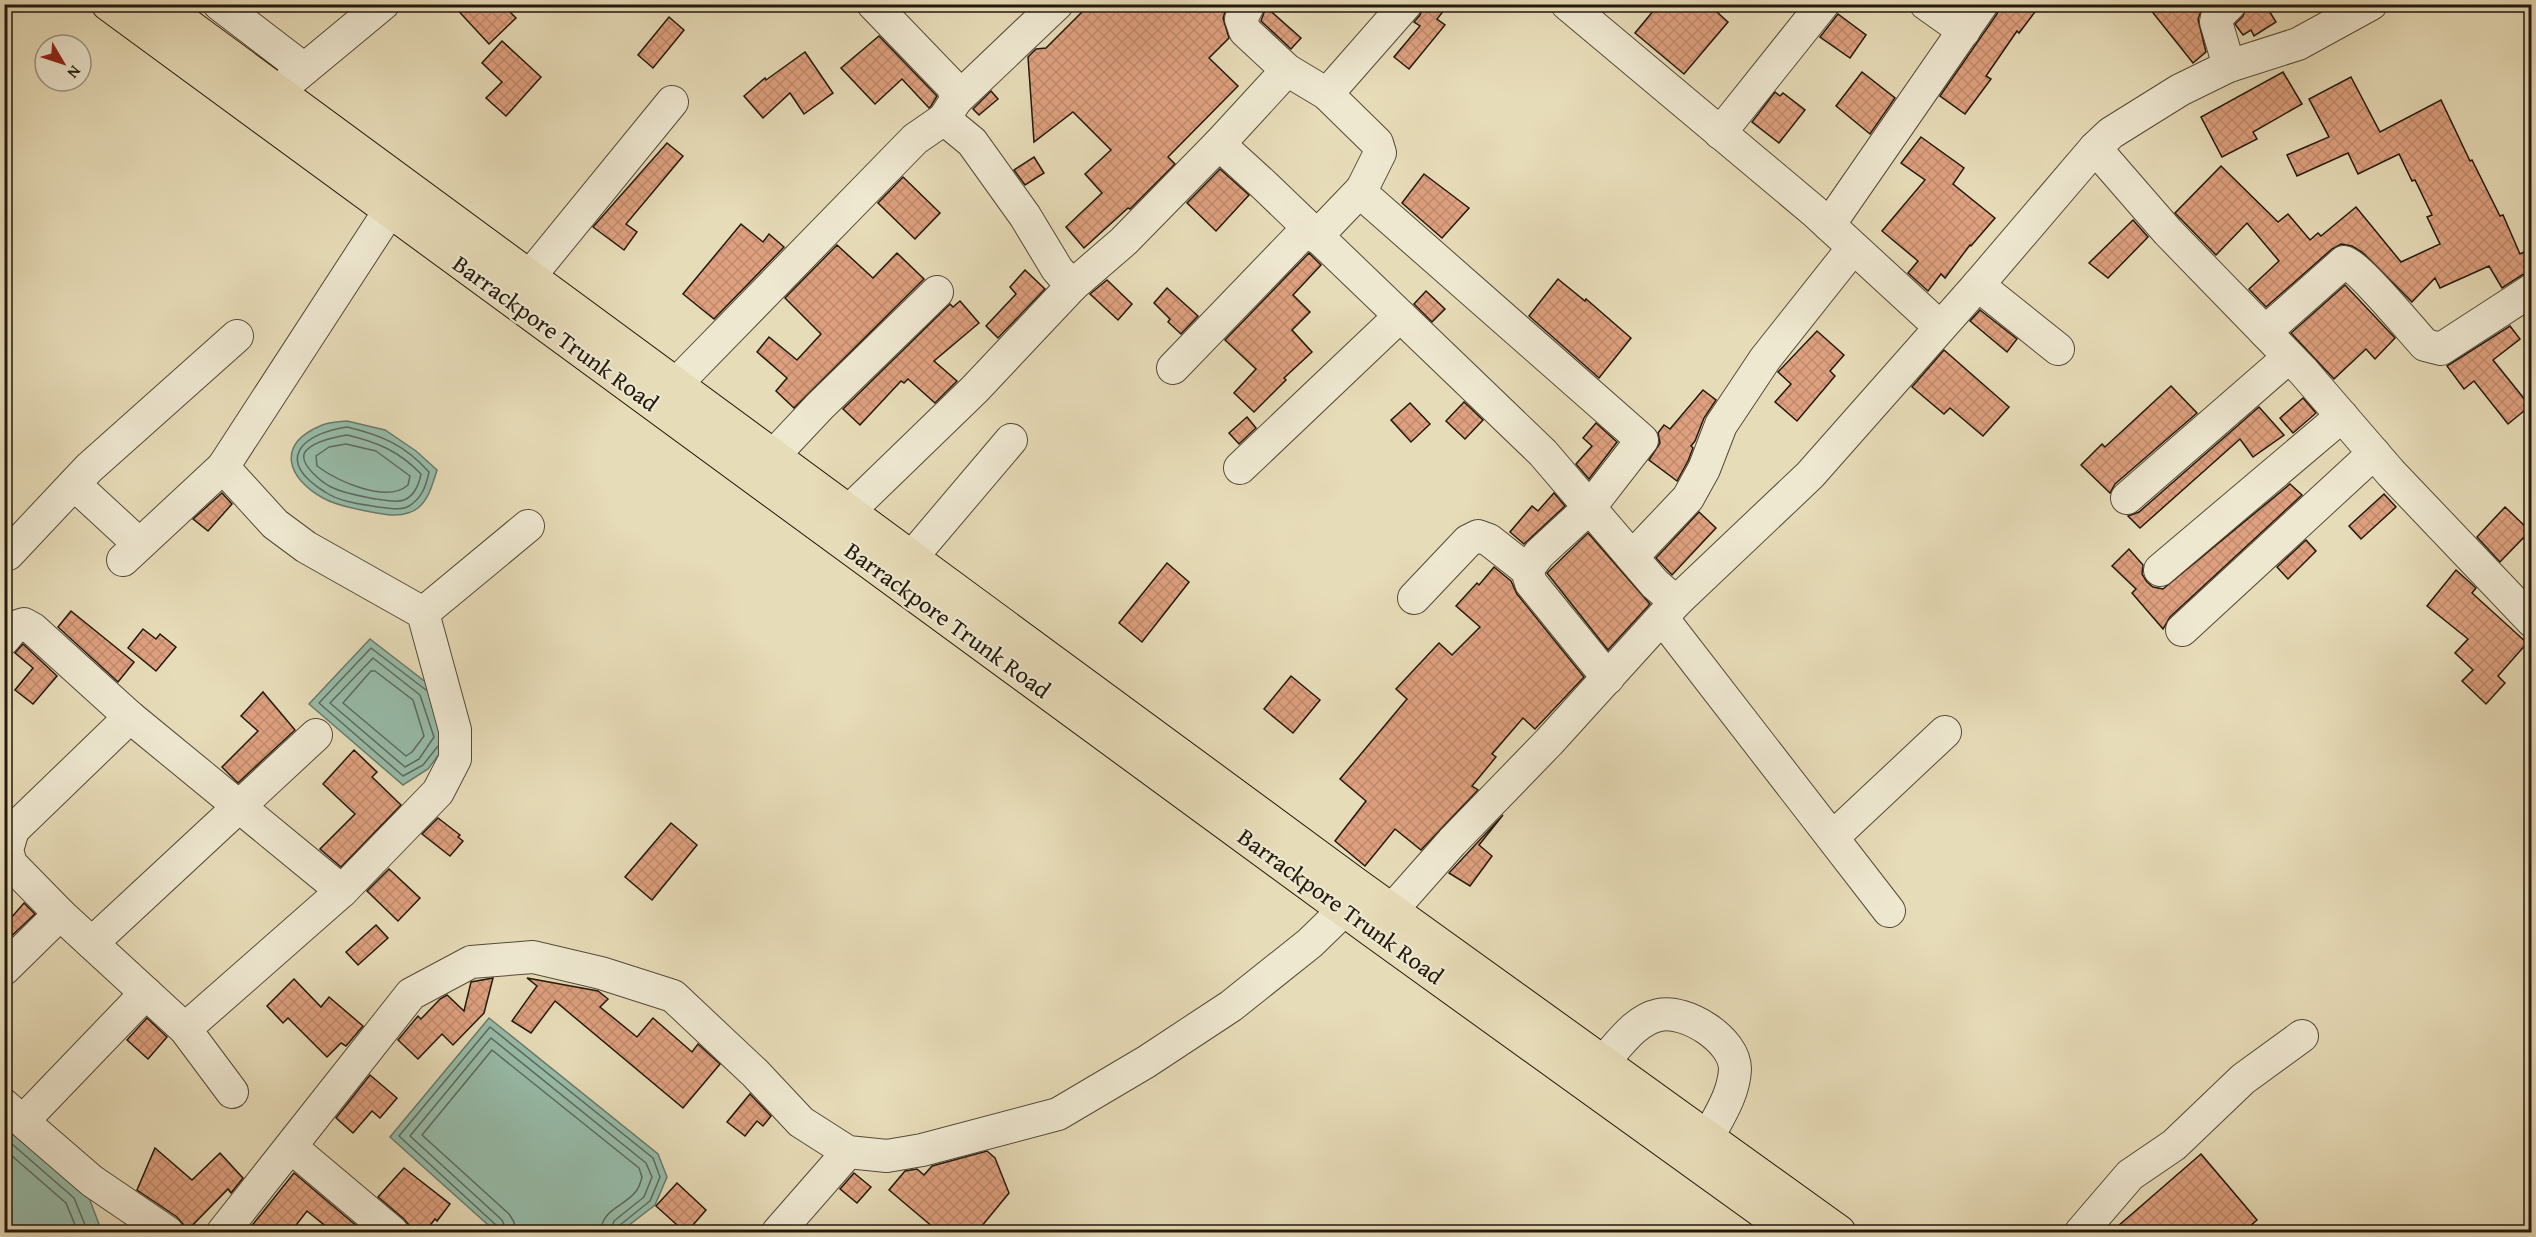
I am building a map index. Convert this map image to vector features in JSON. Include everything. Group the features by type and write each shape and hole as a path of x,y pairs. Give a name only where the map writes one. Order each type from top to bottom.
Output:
{"main road":[{"name":"Barrackpore Trunk Road","path":"108,4 1345,909 1383,921 1604,1062 1839,1233"},
{"name":"Barrackpore Trunk Road","path":"159,4 911,558 1791,1233"}],"street":[{"path":"219,4 304,69"},
{"path":"278,91 382,4"},
{"path":"873,4 953,87 950,110 1025,216 1057,269 1072,286"},
{"path":"676,384 915,139 950,110 1057,4"},
{"path":"1173,368 1312,232 1362,189 1380,153 1377,143 1327,94 1287,70 1245,31 1241,19 1249,4"},
{"path":"1327,94 1406,4"},
{"path":"1720,133 1822,4"},
{"path":"1926,4 1964,31"},
{"path":"1829,225 1982,4"},
{"path":"2229,66 2216,22 2217,17 2230,4"},
{"path":"1383,921 1452,842 1670,610 1810,475 1978,285 2095,148 2111,134 2180,90 2229,66 2298,44 2371,4"},
{"path":"1574,6 1829,225 1940,327"},
{"path":"848,512 975,389 1072,286 1124,241 1219,144 1287,70"},
{"path":"530,276 672,102"},
{"path":"1219,144 1543,453 1655,584 1670,610 1889,911"},
{"path":"2095,148 2168,232 2289,357 2461,549 2532,621"},
{"path":"1362,189 1368,199 1409,236 1642,440 1590,507 1539,554 1527,570"},
{"path":"74,484 131,552 223,467 390,210"},
{"path":"1632,558 1688,498 1704,469 1721,426 1746,387 1790,326 1853,248"},
{"path":"2265,333 2344,262 2349,263 2356,270 2425,345 2435,349 2441,349 2532,290"},
{"path":"1978,285 2058,349"},
{"path":"773,456 820,406 937,292"},
{"path":"1240,468 1400,316"},
{"path":"8,555 88,468 237,336"},
{"path":"2127,498 2289,357"},
{"path":"2160,570 2342,416"},
{"path":"911,558 1011,440"},
{"path":"2182,630 2374,453"},
{"path":"185,1029 342,891 438,792 455,759 455,730 423,613 306,547 275,524 223,467"},
{"path":"423,613 528,526"},
{"path":"1414,598 1468,541 1478,536 1490,540 1527,570 1531,583 1608,678"},
{"path":"4,639 14,627 24,624 33,629 130,717 342,891"},
{"path":"130,717 9,827 8,868 185,1029 232,1092"},
{"path":"1833,837 1946,732"},
{"path":"92,943 316,735"},
{"path":"855,1153 887,1156 922,1150 1058,1114 1146,1062 1231,1006 1310,943 1345,909"},
{"path":"4,969 60,914"},
{"path":"223,1233 411,994 471,962 533,957 601,973 672,996 755,1073 801,1122 855,1153 888,1176"},
{"path":"146,993 14,1113 92,1181 167,1233"},
{"path":"1604,1062 1635,1027 1660,1015 1686,1018 1708,1028 1725,1044 1735,1067 1730,1095 1708,1137"},
{"path":"2081,1233 2130,1174 2174,1145 2243,1079 2302,1036"},
{"path":"291,1147 393,1233"},
{"path":"778,1233 855,1153"}],"water":[{"path":"347,421 385,430 416,451 437,470 428,496 420,506 403,514 380,514 334,503 311,490 301,481 292,462 292,452 297,442 320,426"},
{"path":"370,639 432,687 449,741 428,769 403,785 309,704"},
{"path":"489,1018 658,1154 667,1177 655,1205 620,1232 496,1232 390,1137"},
{"path":"4,1119 86,1190 102,1232 5,1232"}],"building":[{"path":"452,4 502,4 516,18 489,44"},
{"path":"1090,4 1228,4 1223,18 1229,38 1209,58 1238,86 1168,157 1175,164 1130,209 1128,208 1084,248 1066,227 1102,193 1085,174 1111,150 1073,112 1034,142 1028,57 1036,49 1046,48"},
{"path":"1424,4 1449,4 1437,19 1445,25 1409,69 1394,57 1420,26 1414,22 1420,15"},
{"path":"1659,4 1708,4 1728,22 1684,74 1635,33"},
{"path":"2000,4 2041,4 2019,33 2017,31 1986,76 1991,79 1965,114 1940,96 1997,14"},
{"path":"2146,4 2204,4 2198,19 2206,52 2193,63"},
{"path":"2247,4 2265,4 2276,22 2254,36 2251,30 2243,35 2235,24 2243,16"},
{"path":"1266,7 1301,38 1291,49 1261,21"},
{"path":"1838,14 1866,35 1850,58 1820,37"},
{"path":"669,17 684,30 653,68 638,55"},
{"path":"879,36 937,96 929,108 902,79 875,104 841,68"},
{"path":"502,41 541,77 506,116 486,98 502,82 482,63"},
{"path":"805,52 833,93 804,114 790,93 763,118 744,96 765,78 766,80"},
{"path":"1862,72 1895,98 1870,134 1836,106"},
{"path":"2283,72 2302,104 2253,132 2257,139 2222,157 2201,117"},
{"path":"2351,77 2380,132 2441,100 2470,161 2472,160 2500,216 2503,215 2520,254 2532,248 2532,272 2522,275 2502,288 2489,266 2440,288 2435,278 2412,302 2362,252 2352,246 2341,244 2332,249 2266,307 2249,289 2279,261 2247,223 2216,255 2175,213 2221,166 2278,222 2288,214 2310,240 2318,233 2321,236 2356,207 2401,262 2440,244 2427,217 2432,215 2399,154 2358,174 2348,153 2297,176 2287,155 2329,137 2309,99"},
{"path":"991,91 998,99 979,115 973,109"},
{"path":"1775,92 1780,96 1783,93 1805,110 1779,143 1752,122"},
{"path":"1921,137 1964,168 1953,184 1995,218 1970,245 1945,278 1941,274 1928,291 1908,273 1918,261 1882,231 1925,180 1901,163"},
{"path":"667,143 683,156 626,224 637,232 624,250 593,227"},
{"path":"1034,157 1044,173 1025,185 1014,170"},
{"path":"1220,169 1249,195 1216,231 1187,203"},
{"path":"1424,174 1469,208 1442,238 1402,203"},
{"path":"903,177 940,213 915,239 878,203"},
{"path":"2133,220 2148,237 2108,278 2089,263"},
{"path":"741,224 763,242 769,234 784,247 714,319 683,294"},
{"path":"837,245 873,278 897,253 924,279 794,408 776,391 787,378 757,352 769,337 797,360 821,334 785,298"},
{"path":"1309,253 1321,265 1293,295 1310,312 1292,330 1312,352 1284,378 1286,380 1254,412 1234,393 1256,369 1225,340"},
{"path":"1025,270 1045,289 998,338 986,326 1016,294 1010,287"},
{"path":"1558,279 1585,301 1586,299 1631,338 1599,378 1529,316"},
{"path":"1107,280 1132,304 1118,320 1090,294"},
{"path":"2345,285 2395,338 2375,359 2366,349 2334,379 2291,333"},
{"path":"1167,288 1198,316 1181,334 1168,322 1170,319 1154,303"},
{"path":"1426,291 1445,309 1432,322 1414,304"},
{"path":"960,301 979,323 934,361 957,381 935,403 908,379 904,383 901,381 860,425 843,409 950,304 953,307"},
{"path":"1980,310 2017,339 2007,352 1970,321"},
{"path":"2510,326 2520,339 2493,360 2530,406 2508,424 2474,381 2464,389 2447,366"},
{"path":"1817,331 1844,355 1830,371 1835,376 1797,421 1775,402 1791,384 1778,372"},
{"path":"1944,350 2009,407 1983,436 1950,408 1944,414 1912,387"},
{"path":"2171,386 2197,413 2115,484 2110,493 2081,465 2102,444 2105,447"},
{"path":"1703,390 1716,400 1704,418 1691,446 1693,448 1688,461 1677,481 1649,460 1660,443 1658,433 1664,425 1670,429"},
{"path":"2303,398 2316,413 2293,433 2280,418"},
{"path":"1464,402 1483,420 1465,439 1446,421"},
{"path":"1410,403 1430,424 1411,442 1391,420"},
{"path":"2259,407 2284,435 2253,457 2240,439 2140,528 2128,516 2139,512"},
{"path":"1247,417 1256,428 1239,444 1229,433"},
{"path":"1596,423 1617,442 1589,479 1576,464 1592,446 1583,438"},
{"path":"2290,484 2302,495 2170,617 2163,629 2132,593 2136,589 2112,566 2129,549 2143,565 2142,574 2147,582 2153,587 2163,589"},
{"path":"222,493 232,504 208,531 193,519"},
{"path":"1554,493 1565,506 1524,544 1510,532 1532,506 1538,511"},
{"path":"2384,494 2396,507 2361,539 2349,526"},
{"path":"2505,507 2530,531 2500,562 2477,537"},
{"path":"1699,512 1716,528 1672,575 1656,558"},
{"path":"1588,533 1650,604 1608,650 1547,573"},
{"path":"2306,540 2316,551 2288,579 2277,567"},
{"path":"1167,563 1189,582 1142,642 1119,623"},
{"path":"1494,567 1511,581 1517,594 1584,677 1535,729 1523,718 1492,754 1496,757 1472,786 1478,790 1421,850 1395,829 1365,866 1335,841 1366,801 1340,779 1407,699 1396,689 1439,643 1452,655 1480,627 1456,606 1477,583 1479,585"},
{"path":"2456,570 2476,588 2472,593 2527,643 2498,676 2505,683 2486,704 2462,681 2473,670 2455,653 2468,639 2427,606"},
{"path":"71,611 134,662 118,682 58,627"},
{"path":"143,629 156,639 160,634 176,647 156,671 128,648"},
{"path":"23,644 57,676 33,704 15,690 33,668 15,653"},
{"path":"1291,676 1320,700 1293,733 1264,709"},
{"path":"263,692 295,730 238,783 222,767 258,731 241,716"},
{"path":"354,750 377,772 372,777 401,805 341,867 320,849 355,814 323,784"},
{"path":"1503,815 1479,845 1492,856 1470,886 1449,873"},
{"path":"438,818 460,835 458,837 463,841 450,856 422,834"},
{"path":"671,823 697,845 652,900 625,877"},
{"path":"389,869 420,898 398,921 367,891"},
{"path":"24,903 35,914 4,943 4,926"},
{"path":"376,925 388,938 358,965 346,952"},
{"path":"493,978 484,1013 453,1045 442,1034 418,1059 398,1040 418,1016 421,1019 440,999 447,995 464,1011 471,982"},
{"path":"527,978 598,991 608,999 600,1007 637,1037 653,1018 692,1052 698,1044 720,1064 683,1108 555,1001 531,1033 512,1021 537,986"},
{"path":"294,979 321,1007 329,997 363,1026 346,1046 341,1043 327,1057 288,1018 283,1023 267,1006"},
{"path":"147,1018 167,1037 148,1059 127,1040"},
{"path":"370,1075 397,1098 380,1118 372,1111 353,1133 336,1118"},
{"path":"750,1094 771,1116 763,1126 757,1121 745,1136 727,1122"},
{"path":"155,1148 192,1180 220,1153 243,1178 231,1193 228,1189 185,1233 183,1224 177,1217 137,1190"},
{"path":"987,1151 995,1158 1009,1193 976,1233 940,1233 889,1190 905,1171 917,1169 924,1175 932,1166"},
{"path":"2201,1154 2257,1220 2242,1233 2110,1233"},
{"path":"404,1168 450,1204 424,1233 410,1233 409,1225 404,1219 378,1197"},
{"path":"294,1173 365,1233 334,1233 307,1211 290,1233 246,1233"},
{"path":"854,1173 871,1187 857,1203 840,1189"},
{"path":"677,1183 706,1210 686,1233 656,1206"}]}
